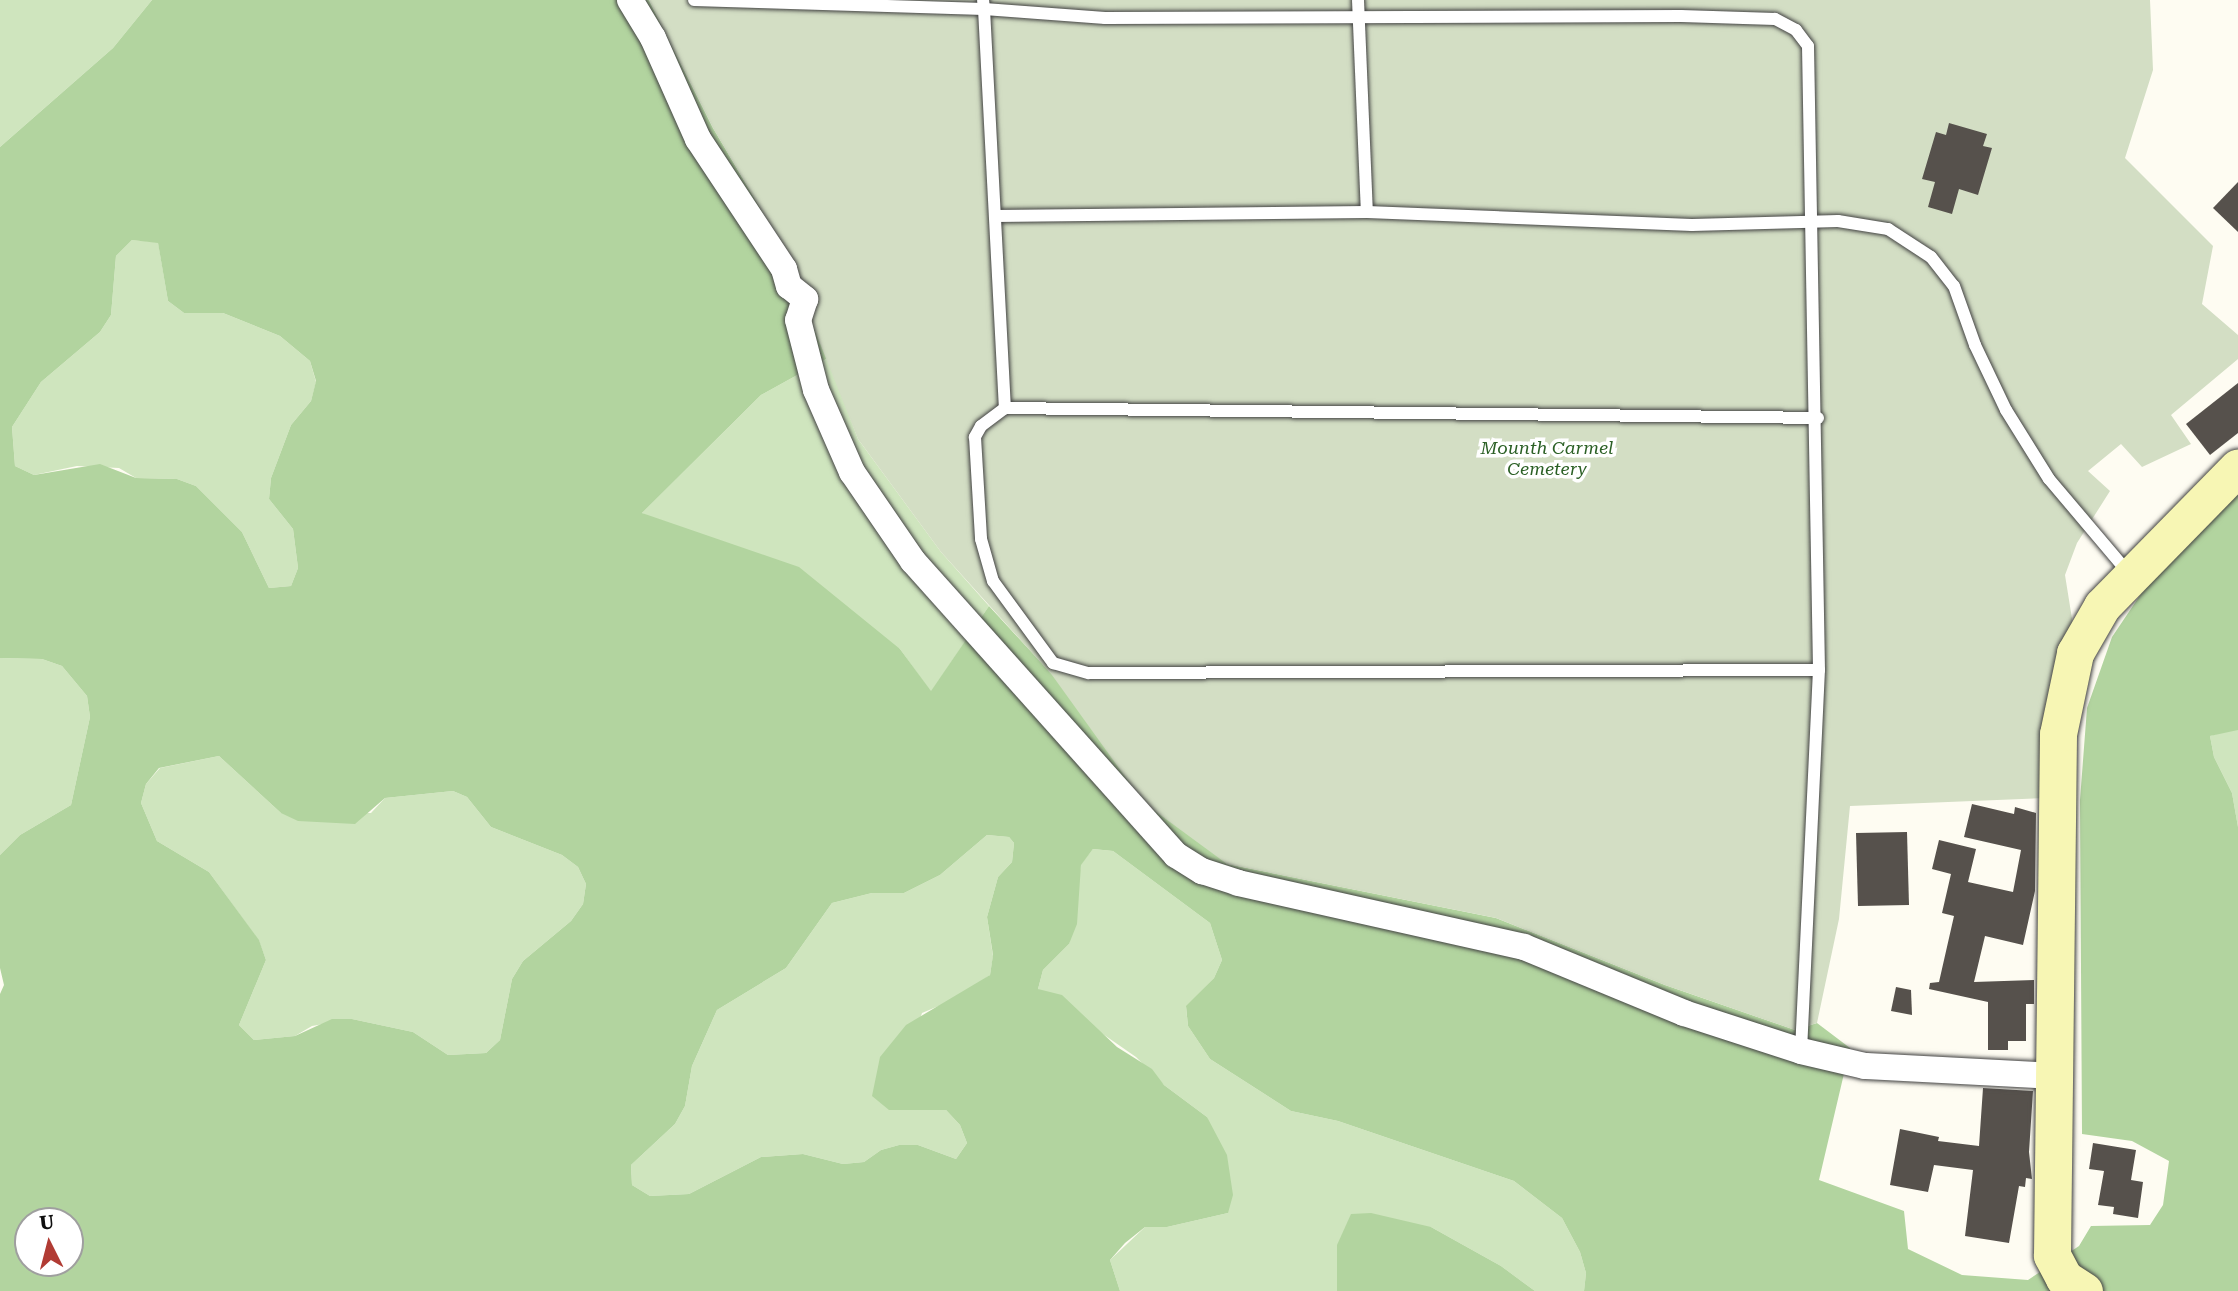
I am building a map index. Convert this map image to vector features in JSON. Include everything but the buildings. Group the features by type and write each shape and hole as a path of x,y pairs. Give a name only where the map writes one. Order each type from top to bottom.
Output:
{"main road":[{"path":"2069,1287 2052,1255 2057,1076 2057,734 2076,653 2102,606 2238,467"}],"street":[{"path":"630,0 653,38 698,139 784,269 789,286 805,299 798,320 816,390 852,472 913,561 1176,855 1202,872 1238,883 1524,947 1684,1013 1801,1051 1865,1066 2057,1076"}],"lane":[{"path":"694,0 983,5 1105,18 1775,19 1796,30 1808,46 1818,418 1819,670 1801,1051"},
{"path":"1358,0 1367,212"},
{"path":"983,5 1005,408"},
{"path":"995,216 1367,212 1692,225 1812,222 1888,229 1931,257 1954,286 1996,388 2049,479 2130,575"},
{"path":"1818,418 1005,408 981,426 975,437 981,539 993,581 1037,645 1063,669 1089,673 1819,670"}],"green space":[{"path":"0,0 152,0 113,48 0,147"},
{"path":"152,0 649,0 713,128 778,238 828,358 761,395 642,513 799,567 900,649 931,691 989,606 1227,864 1496,918 1665,985 1795,1030 1817,1023 1850,1048 1819,1180 1904,1211 1908,1249 1962,1275 2028,1280 2079,1246 2091,1226 2150,1225 2163,1205 2169,1161 2132,1141 2082,1134 2080,800 2087,708 2112,637 2151,579 2238,489 2238,730 2210,736 2214,757 2232,793 2238,827 2238,1291 1584,1291 1586,1273 1580,1252 1562,1218 1514,1181 1338,1121 1291,1111 1210,1059 1188,1026 1186,1006 1214,978 1222,960 1210,923 1113,851 1093,849 1081,865 1077,924 1069,944 1043,970 1038,989 1062,995 1117,1047 1152,1069 1164,1085 1207,1117 1227,1155 1233,1195 1228,1213 1167,1227 1145,1227 1125,1243 1110,1260 1120,1291 0,1291 0,994 4,985 0,968 0,855 20,835 71,805 90,717 87,696 62,666 42,659 0,658 0,147 113,48","holes":["132,240 158,243 168,301 184,313 223,313 280,336 310,361 316,381 311,401 291,425 271,478 269,499 293,529 298,568 291,586 269,588 242,532 196,486 177,479 136,478 100,464 34,475 15,466 12,427 41,382 100,332 111,315 116,256","219,756 281,813 298,821 355,824 385,798 453,791 467,797 491,827 562,855 578,867 586,884 583,904 571,921 523,961 512,979 500,1040 486,1053 448,1055 413,1032 352,1019 332,1019 295,1036 254,1040 239,1025 266,960 259,940 209,872 157,841 141,803 146,784 159,768","987,835 1009,837 1014,843 1012,862 998,877 987,917 993,955 990,975 906,1025 880,1057 872,1096 889,1110 946,1110 960,1125 967,1143 956,1159 918,1145 899,1145 881,1150 864,1162 843,1164 803,1154 761,1157 689,1194 650,1196 632,1185 631,1165 675,1124 685,1106 692,1066 717,1010 786,968 832,903 872,893 904,893 940,875"]},
{"name":"Mounth Carmel Cemetery","path":"649,0 2150,0 2153,70 2125,158 2213,246 2202,304 2238,335 2238,359 2171,415 2191,444 2142,467 2121,444 2088,471 2110,491 2077,543 2065,575 2073,625 2046,798 1850,806 1839,919 1817,1023 1795,1030 1665,985 1496,918 1227,864 1144,803 1052,675 941,552 858,439 778,238 713,128"},
{"path":"132,240 158,242 168,301 184,313 223,313 280,336 310,361 316,382 311,401 291,425 271,478 269,499 293,529 298,568 291,586 269,588 242,532 196,486 177,479 136,478 119,468 77,466 34,475 15,466 12,427 41,382 100,332 111,315 116,256"},
{"path":"828,358 858,439 941,552 989,606 931,692 900,649 642,513 761,395"},
{"path":"0,658 42,659 62,666 87,696 90,717 71,805 20,835 0,855"},
{"path":"2232,729 2238,730 2238,827 2232,793 2214,757 2210,736"},
{"path":"219,756 281,813 371,813 385,798 453,791 467,797 491,827 562,855 578,867 586,884 583,904 571,921 523,961 512,979 500,1040 486,1053 448,1055 413,1032 352,1019 312,1026 295,1036 254,1040 239,1025 266,960 259,941 209,872 157,841 141,803 146,784 160,768"},
{"path":"987,835 1009,837 1014,843 1012,862 998,877 987,917 993,956 990,975 960,997 922,1013 889,1110 946,1110 960,1125 967,1143 956,1159 918,1145 899,1145 881,1150 864,1162 843,1164 803,1154 761,1157 689,1194 650,1196 632,1185 631,1165 675,1124 685,1106 692,1066 717,1010 786,968 832,903 872,893 904,893 940,875"},
{"path":"1093,849 1113,851 1210,923 1222,960 1214,978 1186,1007 1188,1026 1210,1059 1291,1111 1338,1121 1514,1181 1562,1218 1580,1252 1586,1273 1584,1291 1535,1291 1501,1266 1431,1227 1338,1245 1337,1291 1120,1291 1110,1260 1145,1227 1167,1227 1228,1213 1207,1117 1164,1085 1136,1057 1038,989 1043,970 1069,944 1081,864"},
{"path":"1371,1213 1431,1227 1501,1266 1535,1291 1337,1291 1337,1245 1351,1214"}]}
